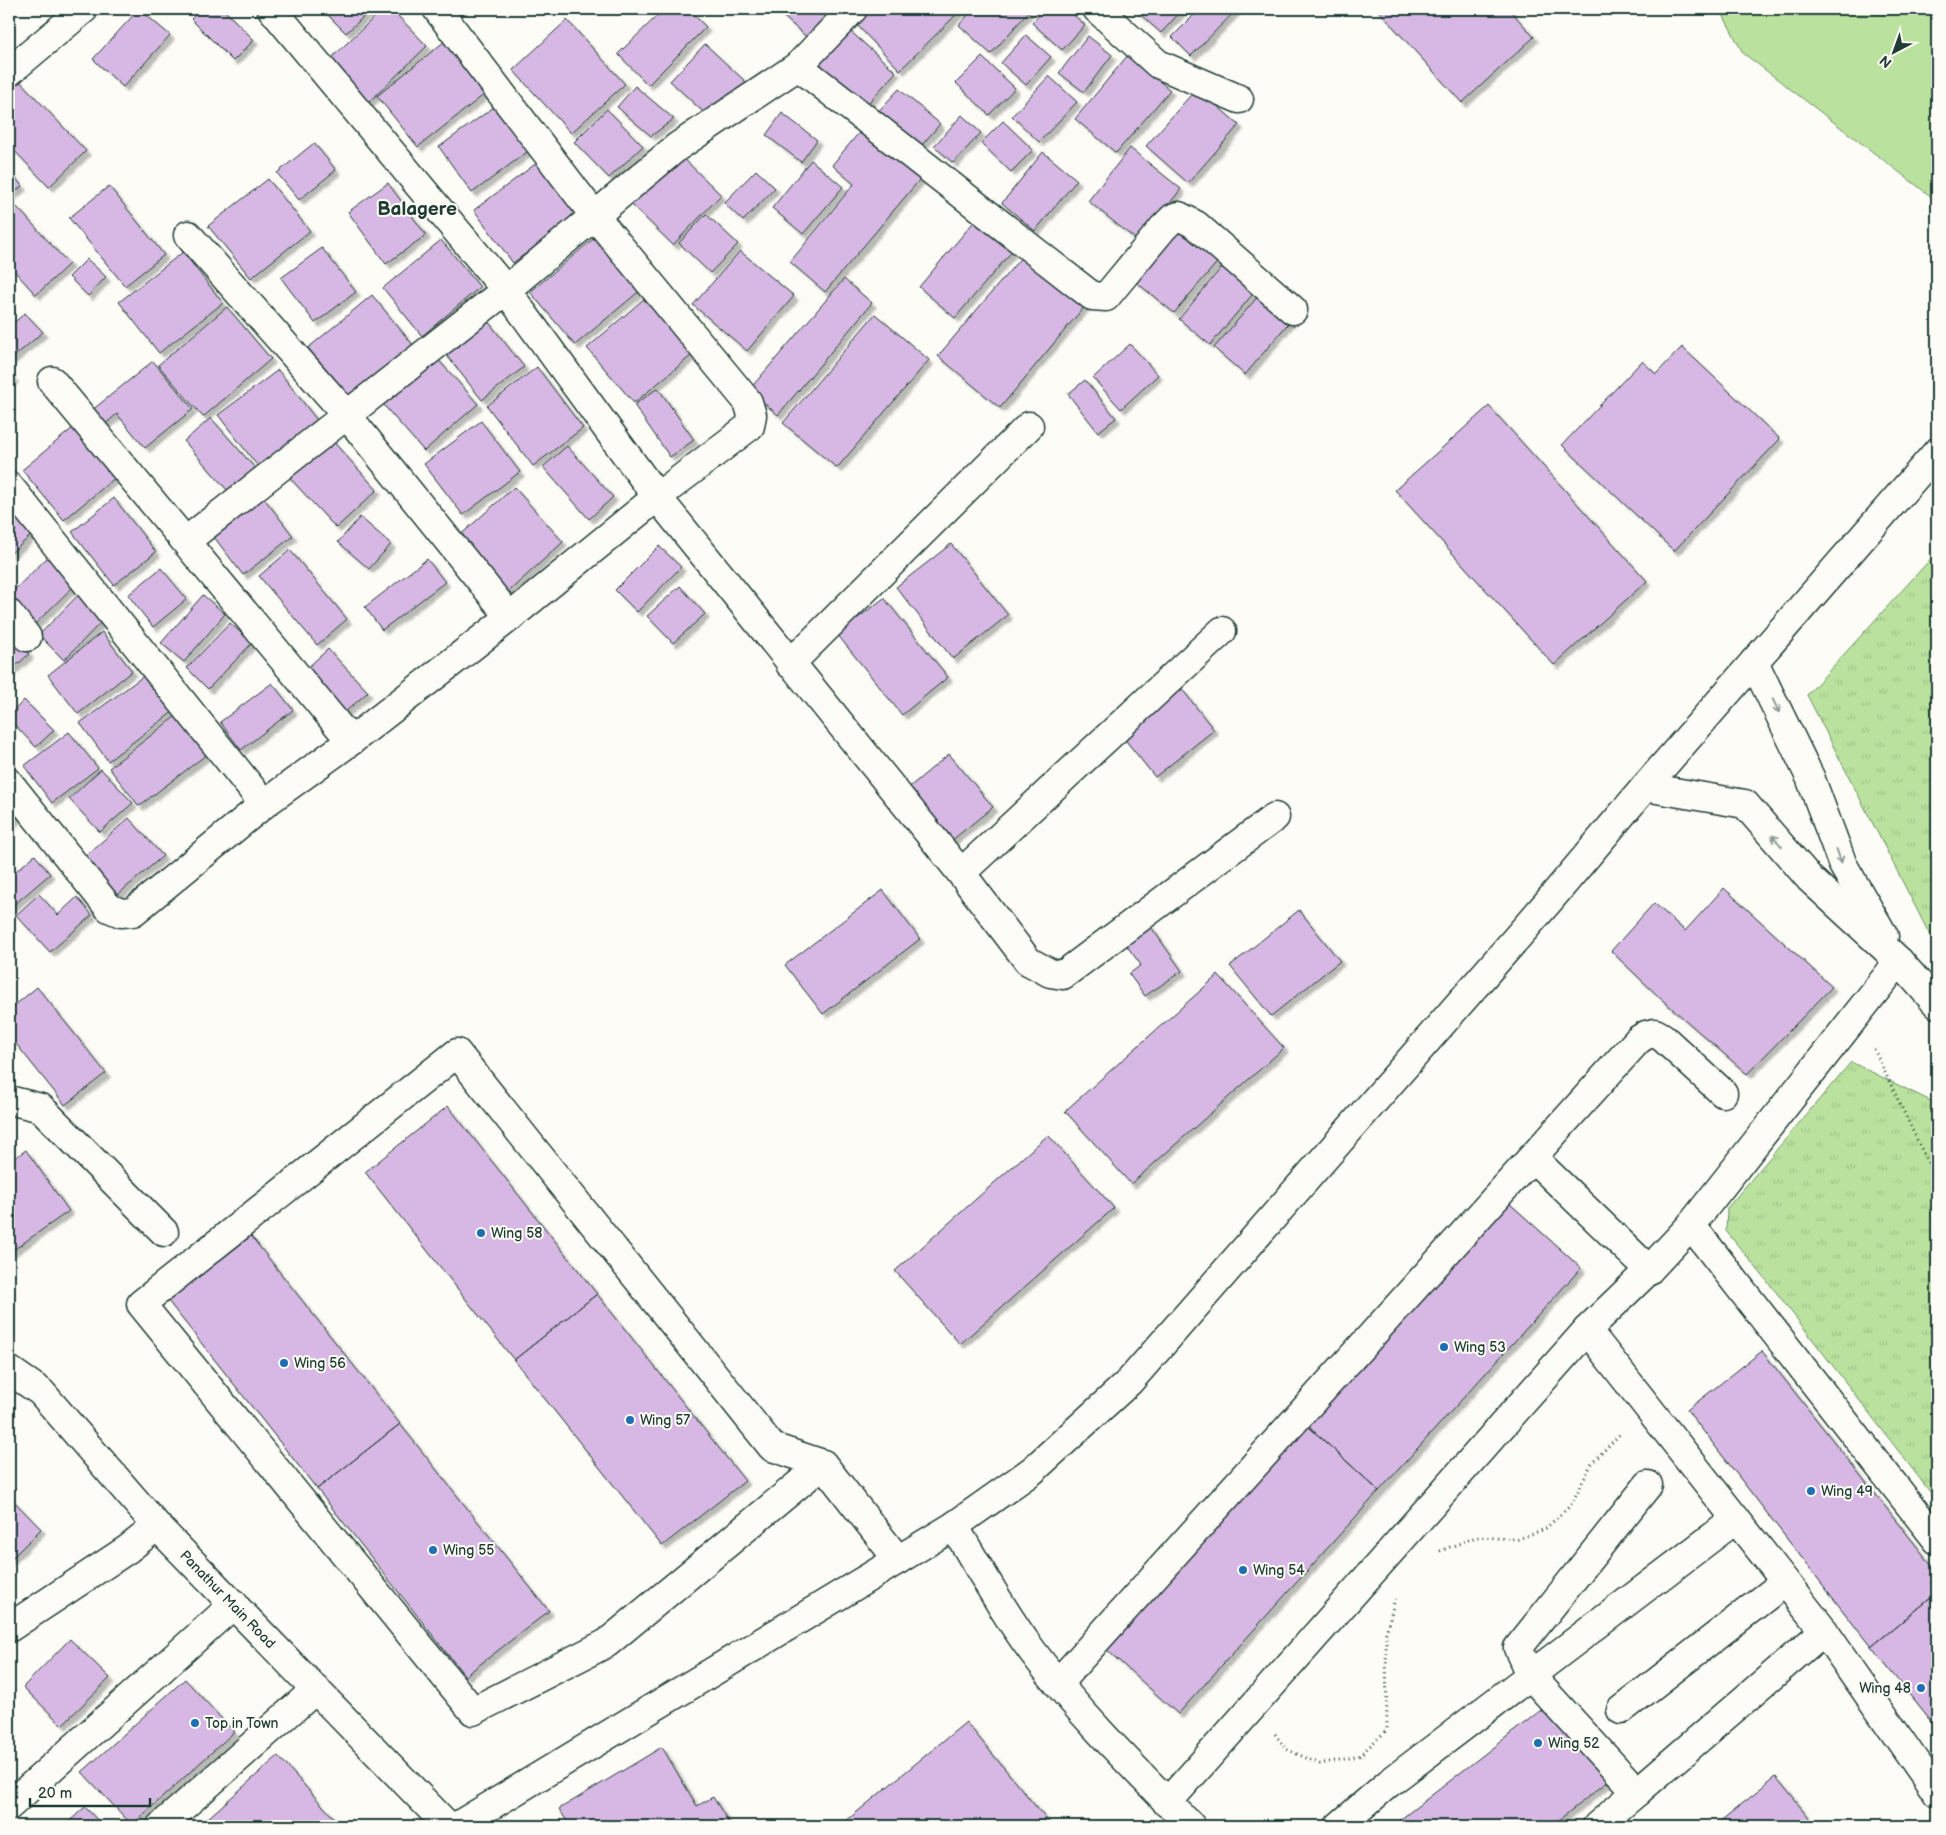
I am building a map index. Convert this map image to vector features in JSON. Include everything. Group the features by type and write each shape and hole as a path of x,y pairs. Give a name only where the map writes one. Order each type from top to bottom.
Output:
{"street":[{"path":"9,72 84,9"},
{"path":"272,9 506,290 657,497 790,664 961,873 1028,962 1050,973 1063,975 1275,816"},
{"path":"9,783 109,908 120,913 132,912 264,804 351,741 510,617 657,497 750,426 752,415 748,402 594,215 438,9"},
{"path":"186,540 506,290 677,147 798,66 853,9"},
{"path":"1097,9 1158,64 1239,99"},
{"path":"798,66 1092,296 1106,298 1163,228 1173,218 1179,216 1196,225 1293,310"},
{"path":"188,235 346,414 510,617"},
{"path":"52,380 351,741"},
{"path":"790,664 1029,426"},
{"path":"457,1826 954,1526 1033,1470 1129,1382 1542,910 1645,787 1937,452"},
{"path":"9,486 264,804"},
{"path":"9,614 27,637"},
{"path":"961,873 1222,632"},
{"path":"1754,662 1810,777 1843,866 1899,961"},
{"path":"1645,787 1745,804 1810,879 1899,961 1937,1004"},
{"path":"1167,1802 1587,1330 1649,1270 1691,1224 1899,961"},
{"path":"1058,1683 1532,1158 1646,1035 1655,1033 1662,1037 1723,1093"},
{"path":"823,1464 607,1643 472,1711 141,1304 457,1053 772,1447 823,1464 898,1560"},
{"path":"9,1100 41,1108 164,1232"},
{"path":"1532,1158 1649,1270"},
{"path":"1691,1224 1937,1540"},
{"path":"1587,1330 1824,1632 1937,1793"},
{"name":"Panathur Main Road","path":"9,1370 42,1392 158,1526 448,1826"},
{"path":"1637,1792 1530,1675 1518,1648 1648,1485"},
{"path":"1339,1826 1389,1784 1736,1519"},
{"path":"9,1628 128,1549 158,1526"},
{"path":"954,1526 1003,1610 1058,1683 1101,1735 1191,1826"},
{"path":"1621,1710 1785,1582"},
{"path":"9,1806 234,1604"},
{"path":"1597,1826 1824,1632"},
{"path":"161,1826 316,1688"}],"path":[{"path":"1857,1014 1937,1182"},
{"path":"1432,1554 1476,1537 1518,1539 1545,1529 1571,1505 1592,1463 1647,1406"},
{"path":"1273,1730 1286,1749 1320,1764 1359,1756 1387,1730 1386,1633 1397,1593"},
{"path":"1359,1756 1389,1784"}],"green space":[{"path":"1720,9 1937,9 1937,201 1743,53"},
{"path":"1937,552 1937,949 1807,695"},
{"path":"1851,1062 1937,1104 1937,1501 1776,1292 1726,1231 1727,1208"}],"building":[{"path":"139,9 170,35 123,87 93,59"},
{"path":"201,9 223,9 254,40 233,61 191,19"},
{"path":"322,9 372,9 346,33"},
{"path":"383,9 391,9 427,46 365,106 325,64"},
{"path":"664,9 688,9 706,27 648,85 618,54"},
{"path":"775,9 839,9 810,40"},
{"path":"870,9 962,9 900,70 855,23"},
{"path":"973,9 1031,9 991,54 959,25"},
{"path":"1045,9 1067,9 1085,25 1062,50 1032,23"},
{"path":"1134,9 1183,9 1161,33"},
{"path":"1200,9 1237,9 1191,56 1172,37"},
{"path":"1377,9 1509,9 1534,37 1462,103"},
{"path":"567,20 625,84 571,133 513,70"},
{"path":"849,30 896,72 862,110 815,67"},
{"path":"1026,35 1051,57 1026,85 1001,63"},
{"path":"1088,36 1112,55 1084,92 1059,73"},
{"path":"445,41 486,93 418,147 377,96"},
{"path":"705,44 747,83 712,120 670,81"},
{"path":"1128,55 1170,90 1116,153 1075,119"},
{"path":"982,57 1015,88 989,115 956,83"},
{"path":"14,75 86,151 49,187 9,145 9,80"},
{"path":"1049,76 1077,102 1039,142 1012,116"},
{"path":"635,86 674,119 651,136 617,107"},
{"path":"1197,88 1239,125 1188,183 1146,146"},
{"path":"899,89 940,124 914,154 873,117"},
{"path":"498,104 531,149 472,193 439,147"},
{"path":"607,109 643,146 609,178 574,142"},
{"path":"782,113 817,140 801,162 766,135"},
{"path":"962,115 981,133 953,163 934,146"},
{"path":"1003,121 1033,150 1011,172 981,143"},
{"path":"862,129 921,178 825,292 790,262 854,184 832,165"},
{"path":"314,143 336,170 299,200 277,173"},
{"path":"1130,148 1181,189 1139,242 1088,201"},
{"path":"675,150 721,195 673,245 627,200"},
{"path":"1043,152 1077,180 1035,231 1002,203"},
{"path":"542,159 581,212 513,263 474,210"},
{"path":"811,160 843,187 803,234 772,208"},
{"path":"9,170 22,186 9,197"},
{"path":"756,170 775,188 743,221 724,203"},
{"path":"268,179 310,231 251,278 208,226"},
{"path":"388,183 426,235 386,264 348,212"},
{"path":"109,186 164,255 125,286 69,218"},
{"path":"17,207 69,264 36,295 9,265 9,215"},
{"path":"706,214 738,244 710,273 679,243"},
{"path":"977,218 1014,249 955,318 919,287"},
{"path":"1182,227 1220,259 1174,313 1136,282"},
{"path":"598,235 643,288 575,345 530,292"},
{"path":"441,240 480,287 422,336 383,288"},
{"path":"322,248 356,292 315,323 281,278"},
{"path":"1028,249 1089,301 1000,408 938,356"},
{"path":"740,251 794,296 747,351 693,305"},
{"path":"183,252 223,303 159,353 119,302"},
{"path":"87,259 106,277 88,296 69,277"},
{"path":"1226,262 1257,289 1210,345 1179,319"},
{"path":"844,279 872,303 778,415 749,390"},
{"path":"1260,294 1291,320 1245,375 1214,348"},
{"path":"372,295 413,345 349,395 308,348"},
{"path":"645,298 692,355 634,403 587,348"},
{"path":"227,307 271,359 203,417 158,365"},
{"path":"25,313 43,332 9,361 9,327"},
{"path":"875,314 929,360 837,468 783,423"},
{"path":"487,320 524,367 482,400 444,352"},
{"path":"1130,344 1158,375 1121,409 1093,378"},
{"path":"1682,347 1780,439 1674,551 1562,445 1642,361 1656,374"},
{"path":"434,355 478,404 424,451 381,402"},
{"path":"153,361 193,409 145,448 117,414 103,426 91,411"},
{"path":"537,367 583,428 533,466 487,406"},
{"path":"278,370 320,424 260,469 218,415"},
{"path":"9,372 14,378 9,382"},
{"path":"1085,380 1116,418 1098,432 1068,394"},
{"path":"658,388 694,440 670,457 634,405"},
{"path":"1489,406 1647,581 1554,665 1395,490"},
{"path":"211,418 255,468 228,491 184,441"},
{"path":"481,421 520,472 463,515 424,464"},
{"path":"74,427 116,477 64,520 22,470"},
{"path":"329,437 377,490 336,528 287,475"},
{"path":"567,446 613,497 589,519 543,467"},
{"path":"514,487 563,542 506,594 456,539"},
{"path":"114,498 156,552 114,585 72,532"},
{"path":"264,498 293,536 243,575 214,537"},
{"path":"18,511 35,532 9,555 9,519"},
{"path":"360,517 391,544 369,569 338,542"},
{"path":"951,544 1008,615 953,659 896,587"},
{"path":"659,546 681,567 637,612 615,590"},
{"path":"290,550 347,619 317,645 259,576"},
{"path":"52,553 78,582 34,625 9,600 9,595"},
{"path":"427,559 445,582 382,630 365,607"},
{"path":"161,568 187,599 153,627 128,595"},
{"path":"680,586 705,614 673,643 647,616"},
{"path":"83,590 106,617 64,660 39,635"},
{"path":"203,595 225,614 184,662 161,643"},
{"path":"884,598 948,677 902,715 837,634"},
{"path":"230,623 252,643 208,689 187,668"},
{"path":"9,632 29,654 9,672"},
{"path":"102,632 132,671 78,714 48,675"},
{"path":"328,649 368,692 345,712 305,670"},
{"path":"146,674 174,711 108,761 80,723"},
{"path":"272,683 293,710 241,750 220,722"},
{"path":"1182,689 1214,730 1155,777 1123,737"},
{"path":"24,700 54,730 36,747 9,719 9,716"},
{"path":"176,716 206,755 139,806 109,768"},
{"path":"69,732 98,768 52,803 24,766"},
{"path":"949,754 993,807 951,841 907,789"},
{"path":"101,769 133,803 100,832 69,799"},
{"path":"9,806 18,816 9,825"},
{"path":"129,818 163,856 116,896 83,858"},
{"path":"35,855 50,874 9,909 9,877"},
{"path":"1724,888 1832,987 1747,1074 1659,997 1611,951 1654,903 1685,931"},
{"path":"883,890 920,939 823,1014 785,965"},
{"path":"39,894 58,915 77,897 92,915 50,952 16,915"},
{"path":"1299,910 1340,961 1271,1016 1230,966"},
{"path":"1149,924 1182,971 1145,996 1129,974 1141,965 1124,942"},
{"path":"1218,975 1284,1048 1131,1184 1065,1111"},
{"path":"37,987 106,1073 65,1105 9,1035 9,1010"},
{"name":"Wing 58","path":"448,1106 597,1294 514,1360 365,1172"},
{"path":"1048,1135 1114,1208 960,1344 895,1271"},
{"path":"26,1150 69,1211 9,1253 9,1162"},
{"name":"Wing 53","path":"1509,1203 1581,1268 1379,1491 1308,1426"},
{"name":"Wing 56","path":"251,1236 400,1424 317,1489 168,1301"},
{"name":"Wing 57","path":"597,1294 745,1481 662,1546 514,1360"},
{"name":"Wing 49","path":"1762,1351 1937,1572 1937,1593 1871,1647 1687,1410"},
{"name":"Wing 55","path":"400,1424 549,1611 465,1676 317,1489"},
{"name":"Wing 54","path":"1308,1426 1379,1491 1178,1714 1107,1650"},
{"path":"9,1496 41,1529 9,1561"},
{"name":"Wing 48","path":"1937,1593 1937,1729 1871,1647"},
{"path":"70,1639 110,1678 62,1725 23,1687"},
{"path":"185,1679 234,1732 132,1825 82,1772"},
{"name":"Wing 52","path":"1545,1707 1611,1779 1551,1826 1392,1826"},
{"path":"966,1722 1052,1826 840,1826"},
{"path":"662,1747 697,1806 713,1797 731,1826 694,1826 692,1824 688,1826 570,1826 559,1809"},
{"path":"278,1756 341,1826 199,1826"},
{"path":"1776,1777 1816,1826 1714,1826"},
{"path":"85,1807 103,1826 64,1826"}],"place":[{"name":"Wing 58","path":"481,1233"},
{"name":"Wing 53","path":"1444,1347"},
{"name":"Wing 56","path":"284,1363"},
{"name":"Wing 57","path":"630,1420"},
{"name":"Wing 49","path":"1811,1491"},
{"name":"Wing 55","path":"433,1550"},
{"name":"Wing 54","path":"1243,1570"},
{"name":"Wing 48","path":"1921,1688"},
{"name":"Top in Town","path":"195,1723"},
{"name":"Wing 52","path":"1538,1743"}],"district":[{"name":"Balagere","path":"417,209"}]}
